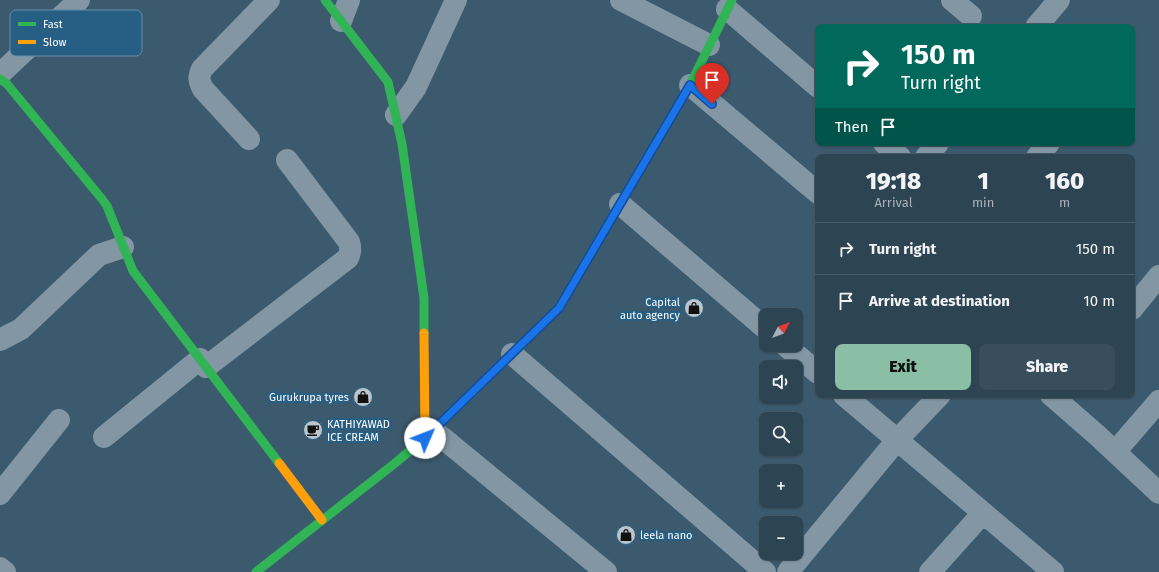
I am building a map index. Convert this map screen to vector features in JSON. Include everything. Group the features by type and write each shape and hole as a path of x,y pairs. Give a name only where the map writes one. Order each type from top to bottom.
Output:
{"main road":[{"path":"325,0 388,82 396,115 402,144 424,298 429,434"},
{"path":"256,572 394,464 429,434 559,308 690,85 730,5"},
{"path":"0,79 7,84 102,199 107,206 133,271 322,520"}],"street":[{"path":"67,10 78,0"},
{"path":"249,139 203,89 199,75 202,69 269,0"},
{"path":"342,21 349,0"},
{"path":"396,115 416,87 456,0"},
{"path":"621,0 710,45"},
{"path":"952,0 971,16"},
{"path":"1038,24 1055,2"},
{"path":"730,5 815,84"},
{"path":"0,74 19,56"},
{"path":"690,85 815,190"},
{"path":"887,146 897,154"},
{"path":"929,154 935,146"},
{"path":"1040,154 1046,146"},
{"path":"104,437 348,258 351,248 349,242 287,160"},
{"path":"620,204 759,323"},
{"path":"0,340 21,329 99,255 123,247"},
{"path":"1135,305 1159,276"},
{"path":"793,352 815,370"},
{"path":"512,354 765,572"},
{"path":"848,398 1053,572"},
{"path":"788,572 897,440 937,398"},
{"path":"1057,398 1159,493"},
{"path":"1115,452 1159,401"},
{"path":"0,494 59,420"},
{"path":"429,434 606,572"},
{"path":"930,572 983,513"},
{"path":"0,568 5,572"}],"traffic: fast":[{"path":"325,0 388,82 402,144 424,298 424,333"},
{"path":"594,248 690,85 732,0"},
{"path":"0,79 7,84 102,199 107,206 133,271 279,463"},
{"path":"256,572 394,464 425,438 460,404"}],"traffic: slow":[{"path":"460,404 559,308 594,248"},
{"path":"424,333 425,438"},
{"path":"279,463 322,520"}],"place":[{"name":"Capital auto agency","path":"694,308"},
{"name":"Gurukrupa tyres","path":"363,397"},
{"name":"KATHIYAWAD ICE CREAM","path":"313,430"},
{"name":"leela nano","path":"626,535"}],"route":[{"path":"425,438 559,308 690,85 712,104"}]}
